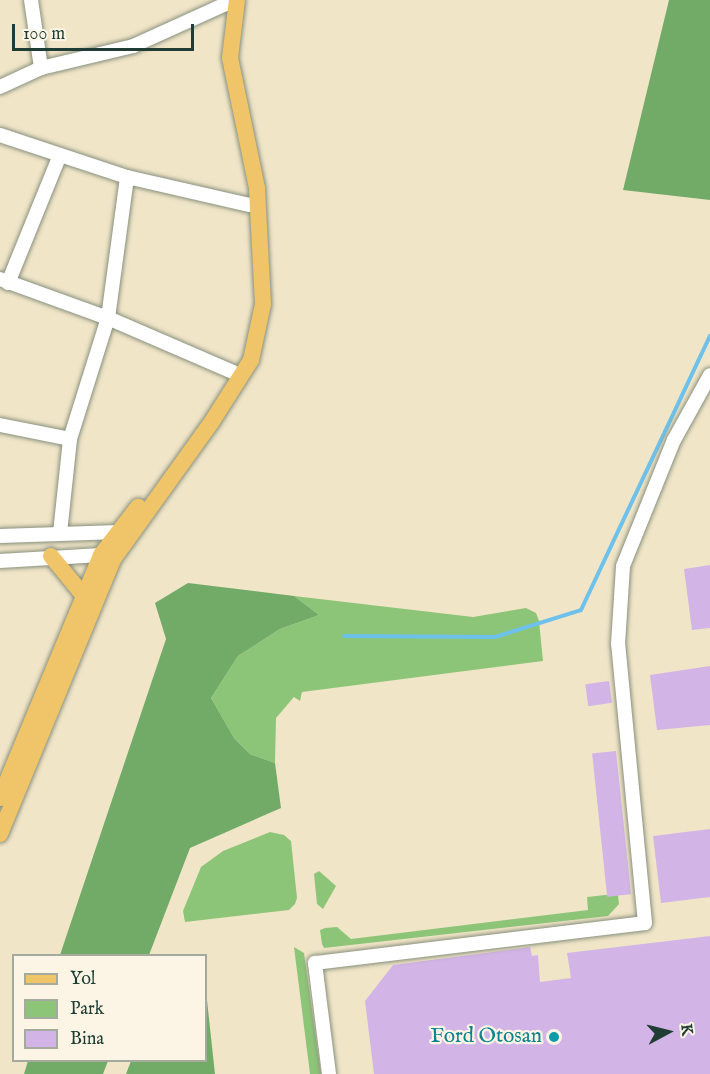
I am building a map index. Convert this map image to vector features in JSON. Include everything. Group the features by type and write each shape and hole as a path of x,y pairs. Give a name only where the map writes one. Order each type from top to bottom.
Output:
{"main road":[{"path":"0,798 6,766 101,555 204,418 241,357 255,303 249,205 222,57 231,1"},
{"path":"0,834 114,558 211,423 251,360 263,304 257,188 230,58 231,1"},
{"path":"51,556 84,596"}],"street":[{"path":"31,0 41,68"},
{"path":"0,87 41,68 133,46 231,1"},
{"path":"0,135 127,177 249,205"},
{"path":"60,154 4,281 108,318 233,372"},
{"path":"60,533 70,439 108,318 127,177"},
{"path":"329,1074 315,963 645,923 618,644 623,566 674,440 710,375"},
{"path":"0,425 70,439"},
{"path":"0,536 119,532"},
{"path":"0,561 51,556 101,555"}],"green space":[{"path":"669,0 710,0 710,200 623,190"},
{"path":"188,583 294,596 319,615 280,629 238,656 211,698 234,738 250,754 275,763 281,808 190,848 149,954 60,954 166,639 155,603"},
{"path":"294,596 473,617 526,608 536,613 539,621 543,661 302,692 300,701 294,697 276,718 275,763 250,754 234,738 211,698 238,656 280,629 319,615"},
{"path":"270,832 284,835 291,841 297,898 295,904 289,910 185,922 183,911 201,867 223,851"},
{"path":"319,871 336,886 323,909 317,904 314,874"},
{"path":"618,895 619,904 608,916 324,948 322,944 320,930 325,928 337,927 351,939 588,910 587,897"},
{"path":"294,947 304,953 321,1074 310,1074"},
{"path":"207,1000 215,1074 126,1074 131,1062 207,1062"},
{"path":"27,1062 108,1062 103,1074 24,1074"}],"building":[{"path":"710,565 710,628 692,630 684,569"},
{"path":"710,666 710,725 657,730 650,675"},
{"path":"609,681 612,703 588,706 585,684"},
{"path":"616,751 631,894 607,897 592,754"},
{"path":"710,829 710,897 661,903 653,836"},
{"name":"Ford Otosan","path":"710,936 710,1074 374,1074 365,1001 393,965 530,947 532,956 538,955 540,982 571,978 567,953"}],"waterway":[{"path":"344,636 495,637 581,610 710,336"}],"place":[{"name":"Ford Otosan","path":"554,1037"}]}
